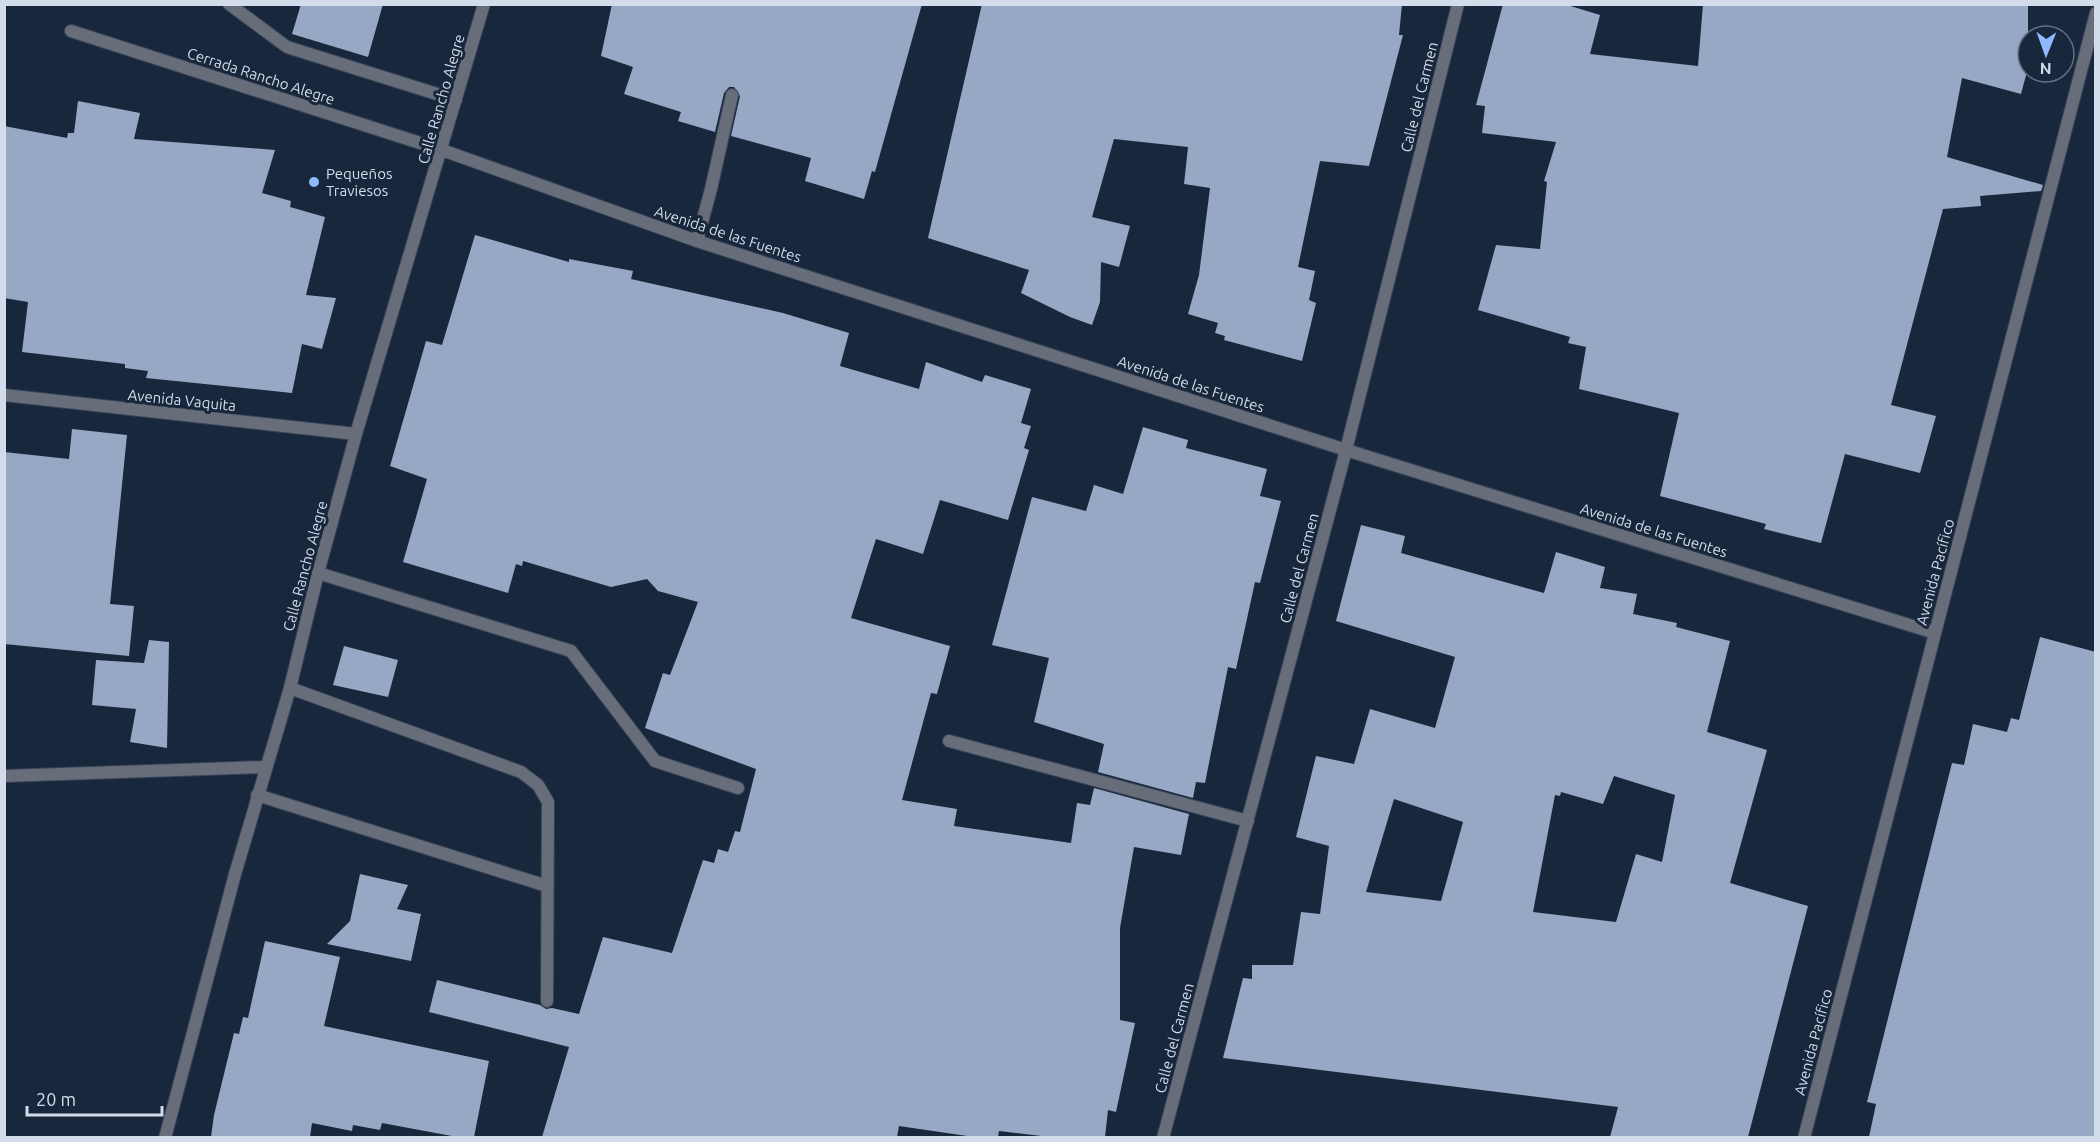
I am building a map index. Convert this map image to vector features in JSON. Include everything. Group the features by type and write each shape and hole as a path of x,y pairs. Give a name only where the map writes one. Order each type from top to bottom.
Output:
{"street":[{"path":"229,4 287,47 456,100"},
{"name":"Calle Rancho Alegre","path":"165,1137 257,795 290,688 318,573 356,434 484,4"},
{"name":"Calle del Carmen","path":"1163,1137 1346,450 1458,4"},
{"name":"Avenida Pacífico","path":"1804,1137 2096,14"},
{"name":"Cerrada Rancho Alegre","path":"71,31 442,150"},
{"path":"697,241 732,95"},
{"name":"Avenida de las Fuentes","path":"442,150 697,241 1346,450 1935,633"},
{"name":"Avenida Vaquita","path":"4,395 356,434"},
{"path":"318,573 571,651 655,761 738,788"},
{"path":"290,688 521,772 538,784 548,802 547,1001"},
{"path":"949,741 1248,821"},
{"path":"4,776 266,767"},
{"path":"257,795 547,886"}],"building":[{"path":"301,4 383,4 368,57 292,34"},
{"path":"612,4 922,4 875,172 872,171 864,199 805,181 811,158 731,136 740,96 734,87 729,87 724,93 715,132 678,121 681,112 624,94 633,67 601,56"},
{"path":"982,4 1402,4 1399,35 1403,35 1369,166 1320,161 1298,267 1315,271 1309,300 1316,303 1302,361 1224,340 1225,336 1215,333 1218,323 1188,314 1199,275 1210,188 1184,184 1188,147 1114,139 1092,217 1130,226 1119,267 1101,262 1100,302 1092,325 1021,293 1029,270 928,238"},
{"path":"1503,4 1564,4 1600,15 1590,54 1698,66 1703,4 2028,4 2028,24 2016,24 2016,84 2024,84 2021,94 1962,78 1947,157 2043,185 2041,191 1980,196 1981,206 1943,209 1891,405 1936,416 1920,473 1845,454 1821,543 1764,529 1766,524 1660,496 1679,413 1579,389 1586,347 1568,343 1570,337 1478,310 1496,245 1540,249 1547,182 1544,181 1556,142 1482,133 1485,106 1476,105"},
{"path":"78,101 140,113 134,139 275,150 262,193 291,201 290,207 325,217 306,295 336,298 322,349 302,344 292,393 146,378 148,371 125,368 125,364 22,352 28,302 4,298 4,126 67,138 68,133 74,133"},
{"path":"475,235 569,262 569,259 633,271 631,279 783,313 849,333 840,366 919,389 926,362 982,382 985,375 1031,389 1021,423 1031,426 1024,448 1029,450 1008,520 940,500 923,554 876,539 851,618 950,646 937,694 931,693 902,800 957,809 954,826 1071,843 1077,803 1090,805 1094,788 1189,814 1181,855 1134,847 1120,928 1120,1020 1135,1023 1116,1112 1108,1110 1105,1137 1050,1137 999,1131 998,1137 974,1137 899,1126 897,1137 542,1137 569,1047 429,1012 437,980 540,1005 546,1009 552,1008 579,1014 603,937 672,953 703,860 714,863 718,849 728,852 735,831 740,832 756,769 645,728 663,673 670,675 698,602 658,591 647,579 611,587 523,561 522,566 516,564 508,593 403,562 427,479 390,466 426,341 442,345"},
{"path":"1143,427 1188,440 1186,448 1267,469 1260,496 1281,501 1260,583 1255,582 1236,669 1228,667 1205,783 1196,782 1193,798 1098,772 1104,744 1034,722 1049,658 992,645 1032,497 1086,511 1094,485 1123,494"},
{"path":"72,429 127,435 110,604 134,606 129,656 4,644 4,452 69,459"},
{"path":"1361,525 1405,536 1401,553 1544,593 1556,552 1605,567 1600,588 1637,594 1633,614 1677,623 1676,627 1730,641 1707,732 1767,750 1730,883 1808,906 1748,1137 1610,1137 1618,1107 1223,1058 1243,978 1252,979 1252,965 1293,965 1301,912 1320,914 1329,846 1296,837 1316,756 1354,764 1370,709 1435,728 1455,657 1336,621","holes":["1614,776 1675,795 1662,862 1636,854 1616,922 1533,912 1555,795 1560,796 1561,792 1603,804","1394,799 1463,822 1441,901 1366,892"]},
{"path":"2040,637 2096,652 2096,1137 1869,1137 1876,1104 1867,1102 1952,763 1964,765 1973,724 2007,732 2011,718 2019,720"},
{"path":"149,640 169,642 167,748 130,742 136,709 92,705 96,660 144,663"},
{"path":"344,646 398,660 388,697 333,685"},
{"path":"360,874 408,885 397,909 421,914 411,961 327,944 350,921"},
{"path":"265,941 340,957 324,1026 489,1061 474,1137 457,1137 382,1123 380,1130 353,1125 352,1131 312,1123 310,1137 211,1137 214,1115 234,1033 239,1034 243,1017 248,1018"}],"place":[{"name":"Pequeños Traviesos","path":"314,182"}]}
